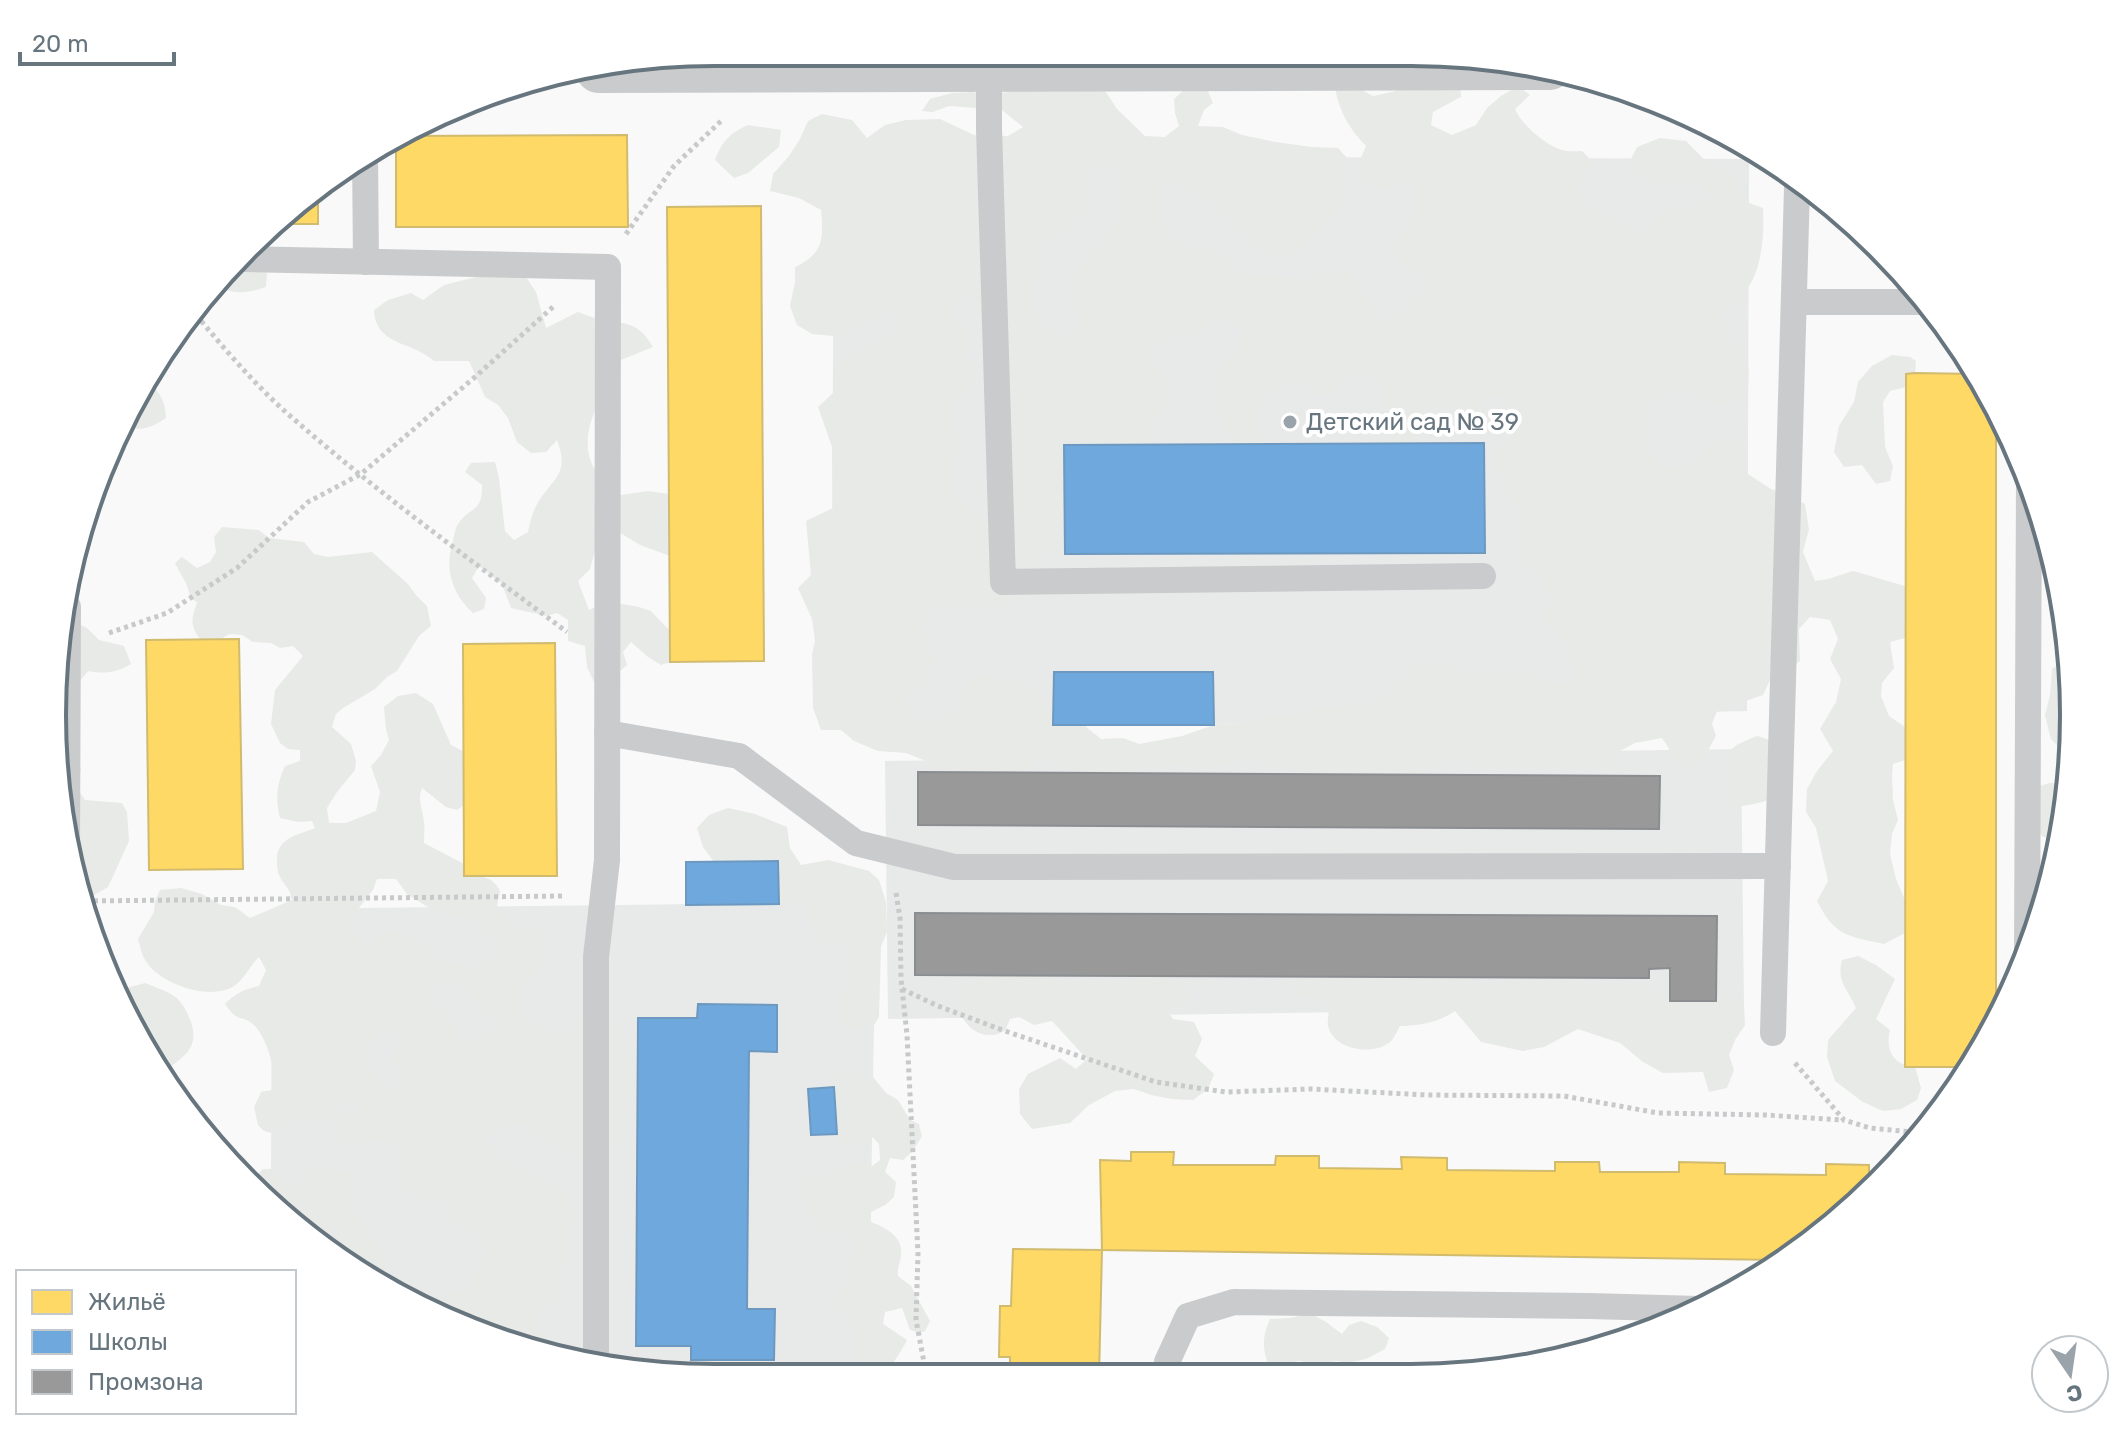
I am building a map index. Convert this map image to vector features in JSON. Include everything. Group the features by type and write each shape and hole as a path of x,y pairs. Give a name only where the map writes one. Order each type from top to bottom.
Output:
{"street":[{"path":"640,71 989,70 1066,66"}],"lane":[{"path":"989,70 1003,582 1483,576"},
{"path":"365,168 366,262"},
{"path":"1773,1033 1797,193"},
{"path":"253,259 608,267 607,860 596,957 596,1353"},
{"path":"1794,302 1911,302"},
{"path":"2027,920 2029,516"},
{"path":"67,761 68,665"},
{"path":"607,733 739,756 856,843 954,867 1778,866"},
{"path":"1167,1364 1188,1316 1234,1302 1674,1308"}],"path":[{"path":"68,661 110,632 167,613 237,568 308,502 361,474 597,267 620,244 674,166 729,114"},
{"path":"200,320 232,358 294,420 502,584 607,661"},
{"path":"888,850 900,918 918,1253 916,1320 924,1364"},
{"path":"93,901 603,896"},
{"path":"902,989 993,1027 1156,1082 1226,1092 1311,1089 1427,1095 1564,1096 1658,1113 1844,1120 1870,1128 1908,1132"},
{"path":"1773,1033 1844,1120"}],"shaded area":[{"name":"Детский сад № 39","path":"1348,83 1373,96 1415,84 1460,85 1461,97 1433,112 1431,125 1452,135 1476,125 1487,108 1518,86 1530,95 1515,109 1528,128 1556,148 1582,151 1590,159 1592,168 1579,187 1581,199 1595,213 1646,236 1661,211 1676,203 1690,211 1708,198 1701,181 1668,184 1639,178 1631,159 1637,147 1660,138 1686,141 1704,159 1737,176 1734,194 1763,208 1763,238 1758,267 1745,293 1722,311 1726,337 1746,355 1748,397 1732,403 1705,403 1683,392 1660,397 1645,413 1648,437 1655,464 1684,470 1726,435 1748,450 1748,474 1771,489 1805,504 1809,529 1803,552 1815,581 1853,571 1905,586 1905,638 1890,642 1894,668 1882,683 1881,696 1889,716 1905,727 1905,760 1893,764 1893,800 1898,820 1892,834 1890,854 1905,900 1905,933 1884,944 1852,936 1830,922 1817,901 1828,881 1816,828 1806,812 1807,789 1833,751 1820,729 1836,702 1841,679 1830,659 1838,639 1830,620 1810,617 1799,629 1800,661 1771,678 1763,695 1717,711 1712,724 1716,736 1702,761 1685,774 1662,738 1635,743 1620,751 1614,762 1604,768 1471,768 1453,753 1434,763 1426,774 1314,772 1292,769 1256,756 1239,764 1190,768 1176,763 1124,773 1095,773 1033,759 1026,772 953,772 906,753 878,751 854,741 841,730 821,730 813,708 812,654 815,641 812,619 798,588 811,575 806,521 833,508 832,447 818,407 833,393 840,357 880,342 903,322 888,312 863,328 833,336 812,334 797,325 790,306 795,267 811,257 820,244 821,210 799,198 770,191 773,174 789,156 808,121 822,114 852,120 867,138 885,125 906,120 940,119 974,135 1008,136 1023,127 1002,110 949,106 933,112 922,111 930,99 952,93 989,95 1015,91 1104,89 1117,109 1145,136 1165,137 1179,126 1174,99 1185,89 1207,89 1213,103 1204,110 1198,126 1223,127 1242,135 1275,142 1338,148 1347,158 1349,182 1335,215 1307,240 1293,258 1268,256 1244,238 1199,190 1179,182 1161,182 1164,234 1182,244 1210,251 1248,277 1261,275 1306,279 1329,270 1349,269 1362,294 1393,326 1399,310 1429,290 1419,274 1403,264 1394,248 1417,209 1416,190 1406,179 1389,189 1368,186 1360,176 1361,158 1366,146 1346,120 1335,88","holes":["1102,167 1122,174 1125,193 1114,227 1102,242 1088,251 1068,286 1083,329 1072,338 1045,325 1034,315 1031,298 1039,267 1041,240 1066,227 1089,209 1084,175","966,292 990,330 996,508 987,516 969,510 953,492 953,468 958,445 953,421 954,401 971,385 977,364 964,357 968,328 957,321 953,312","1221,313 1243,326 1241,349 1211,375 1229,444 1156,444 1158,417 1174,395 1146,355 1159,340 1204,332 1209,320","1361,374 1379,377 1385,399 1388,443 1262,443 1253,416 1278,389 1299,380 1317,396 1331,394 1341,384","1487,394 1502,398 1519,413 1513,436 1496,453 1499,480 1521,514 1516,558 1542,571 1548,598 1544,621 1559,631 1577,671 1570,682 1554,686 1533,675 1512,671 1467,678 1440,661 1407,667 1401,684 1388,690 1380,700 1289,716 1265,717 1244,724 1214,725 1182,736 1139,744 1123,738 1101,739 1084,725 1054,725 1040,706 1035,689 983,674 956,692 955,712 943,719 910,718 905,699 928,680 935,656 921,628 931,610 1011,607 1040,568 1038,554 1054,551 1065,554 1485,553 1484,443 1418,444 1414,427 1421,412 1437,403 1459,414 1487,416 1480,403"]},
{"path":"748,125 781,130 779,147 748,173 734,178 715,160 727,138"},
{"name":"Детский сад № 39","path":"1256,157 1746,159 1749,161 1747,711 1214,725 831,730 834,169"},
{"path":"1854,241 1884,271 1877,266"},
{"path":"258,254 267,273 266,287 253,291 225,289"},
{"path":"492,273 526,277 536,292 546,328 578,312 635,327 653,347 616,362 593,416 588,449 592,465 603,480 621,495 648,491 669,494 670,556 640,545 617,531 607,536 594,554 590,569 578,581 589,610 607,601 651,611 670,631 670,662 661,665 631,642 623,652 627,665 594,682 587,667 585,646 568,641 568,620 557,613 546,616 511,608 502,584 479,566 472,578 486,598 484,609 473,613 456,591 449,564 455,531 461,520 480,501 482,494 482,485 465,472 471,463 495,462 505,531 514,540 528,532 536,506 560,470 561,452 557,440 546,452 531,453 517,442 508,418 498,405 485,397 469,361 434,361 396,341 381,330 374,310 388,300 411,293 423,300 444,285"},
{"path":"1892,355 1910,357 1916,361 1915,373 1906,374 1906,387 1890,391 1883,402 1885,447 1893,466 1890,481 1876,484 1862,465 1844,467 1834,452 1839,426 1854,402 1858,382 1872,366"},
{"path":"154,388 162,398 166,418 145,428 135,429"},
{"path":"222,527 259,530 269,538 304,542 314,554 328,557 372,552 427,606 431,626 419,636 397,671 336,714 332,727 351,744 356,761 355,770 327,808 329,823 346,823 376,811 380,792 371,766 389,740 384,707 398,696 416,693 433,704 451,745 463,751 464,805 457,810 446,807 422,788 420,801 424,843 464,864 464,876 493,882 500,891 497,906 501,912 516,924 542,933 548,957 521,986 517,995 520,1013 532,1026 548,1032 575,1031 572,1020 576,1015 602,1015 618,1030 626,1045 631,1059 627,1110 618,1143 610,1152 596,1158 572,1156 529,1127 517,1123 504,1124 484,1136 488,1147 503,1158 567,1194 572,1214 571,1256 562,1265 563,1302 547,1307 536,1316 537,1328 548,1342 467,1315 400,1282 430,1292 456,1292 472,1285 471,1270 483,1263 489,1253 477,1232 455,1219 441,1192 418,1199 403,1190 394,1175 399,1154 386,1138 350,1144 341,1138 340,1125 346,1115 360,1110 362,1105 359,1098 350,1098 332,1119 321,1121 301,1113 289,1127 271,1133 258,1125 254,1107 261,1092 272,1090 274,1084 270,1056 259,1030 233,1014 225,1004 240,992 259,986 266,970 259,957 234,986 211,992 171,982 150,967 143,956 138,939 154,912 160,890 181,888 202,894 221,905 235,907 250,918 292,900 278,873 278,851 285,841 315,828 312,821 280,818 277,798 280,779 285,766 300,761 300,750 288,749 280,743 271,724 275,690 303,656 293,646 280,648 230,634 222,638 200,639 194,630 197,602 190,598 175,563 182,557 197,568 210,562 216,552 214,537","holes":["377,879 396,879 407,894 426,906 443,915 468,919 481,928 494,943 496,956 484,964 459,966 435,956 404,931 382,932 367,953 356,935 351,918 373,890","451,981 463,988 498,1026 469,1044 459,1040 448,1013 435,1007 426,992 431,983","395,1026 400,1037 393,1056 400,1087 392,1090 365,1067 366,1052 381,1029"]},
{"path":"2051,609 2056,650 2052,629"},
{"path":"76,623 87,628 99,640 124,646 131,664 110,672 88,671 68,695 71,639"},
{"path":"2058,665 2059,747 2051,739 2045,715 2052,669"},
{"path":"1757,736 1790,751 1792,778 1788,787 1772,799 1736,807 1724,770 1727,756 1744,741"},
{"path":"1741,749 1744,1006 888,1019 885,761"},
{"path":"67,756 81,768 77,788 85,800 122,803 127,812 129,841 108,887 92,896 78,842"},
{"path":"2056,783 2049,837 2043,837 2035,827 2036,787"},
{"path":"728,808 755,814 787,827 790,848 801,865 828,860 869,871 879,880 886,902 887,932 881,947 879,1017 874,1025 859,1030 847,1028 838,1018 845,986 844,970 849,957 846,941 829,948 814,934 808,903 779,904 778,861 714,862 703,847 697,828 709,815"},
{"path":"876,902 868,1364 673,1363 588,1352 547,1342 506,1330 428,1297 354,1255 320,1230 271,1188 272,909"},
{"path":"1858,956 1895,979 1876,1019 1890,1030 1890,1050 1896,1060 1915,1067 1921,1088 1917,1100 1901,1109 1883,1111 1863,1102 1835,1081 1827,1057 1828,1040 1856,1008 1842,980 1842,960"},
{"path":"992,976 1051,976 1065,985 1174,977 1190,987 1191,998 1165,1008 1173,1019 1194,1022 1202,1039 1195,1056 1214,1074 1208,1089 1193,1100 1171,1099 1134,1089 1115,1091 1089,1105 1070,1123 1032,1129 1020,1114 1019,1089 1028,1074 1060,1058 1076,1069 1087,1059 1052,1021 1034,1025 1019,1017 1010,1019 1005,1031 994,1035 984,1035 971,1028 962,1017 954,996 962,986"},
{"path":"1288,977 1475,978 1481,987 1506,984 1522,978 1629,985 1644,991 1654,989 1670,1001 1716,1001 1726,995 1744,1006 1745,1025 1729,1055 1734,1070 1727,1088 1709,1092 1703,1072 1663,1073 1643,1062 1620,1043 1578,1029 1544,1047 1523,1051 1481,1042 1455,1011 1429,1023 1400,1026 1391,1041 1383,1046 1356,1049 1339,1042 1329,1029 1331,1004 1313,997 1298,997 1289,986"},
{"path":"145,983 176,997 185,1009 192,1026 193,1040 182,1058 169,1067 153,1040 127,988"},
{"path":"852,1071 873,1077 886,1093 898,1100 910,1120 919,1124 922,1136 903,1160 890,1158 885,1172 896,1182 894,1197 871,1212 871,1222 887,1230 900,1243 898,1276 911,1286 930,1321 925,1331 919,1333 910,1330 902,1308 885,1312 883,1324 907,1340 892,1364 858,1364 856,1361 855,1330 832,1303 853,1271 850,1261 858,1242 845,1232 824,1235 815,1222 805,1195 804,1180 859,1162 872,1166 880,1160 879,1144 872,1137 856,1148 839,1142 834,1109 836,1076"},
{"path":"312,1168 350,1172 358,1220 374,1236 385,1266 383,1273 354,1255 287,1203 257,1175 263,1169 271,1169 286,1185 297,1183"},
{"path":"1310,1313 1342,1334 1349,1325 1361,1321 1377,1327 1389,1338 1385,1349 1366,1359 1347,1363 1299,1361 1268,1364 1264,1342 1270,1319"},
{"path":"719,1360 749,1361 753,1364 720,1364"}],"building: Жильё":[{"path":"627,135 628,227 396,227 396,150 422,136"},
{"path":"318,202 318,224 291,224"},
{"path":"761,206 764,661 670,662 667,207"},
{"path":"1906,374 1963,374 1996,434 1996,996 1956,1067 1905,1067"},
{"path":"239,639 243,869 149,870 146,640"},
{"path":"555,643 557,876 464,876 463,644"},
{"path":"1131,1152 1174,1152 1173,1165 1275,1165 1276,1156 1319,1156 1319,1168 1402,1169 1401,1157 1447,1158 1447,1170 1555,1171 1555,1162 1599,1162 1600,1172 1679,1172 1679,1162 1725,1163 1725,1174 1826,1175 1826,1164 1869,1165 1869,1175 1806,1230 1764,1260 1102,1250 1100,1160 1131,1161"},
{"path":"1013,1249 1102,1250 1099,1364 1010,1364 1010,1357 999,1357 1000,1306 1011,1306"}],"building: Школы":[{"path":"1484,443 1485,553 1065,554 1064,445"},
{"path":"1054,672 1213,672 1214,725 1053,725"},
{"path":"778,861 779,904 686,905 686,862"},
{"path":"698,1004 777,1005 777,1052 749,1051 747,1309 775,1309 774,1360 691,1360 691,1346 636,1346 638,1018 697,1018"},
{"path":"834,1087 837,1134 811,1135 808,1089"}],"building: Промзона":[{"path":"918,772 1660,776 1659,829 918,825"},
{"path":"915,913 1717,916 1716,1001 1670,1001 1670,968 1649,969 1649,978 915,975"}],"place":[{"name":"Детский сад № 39","path":"1290,422"}]}
